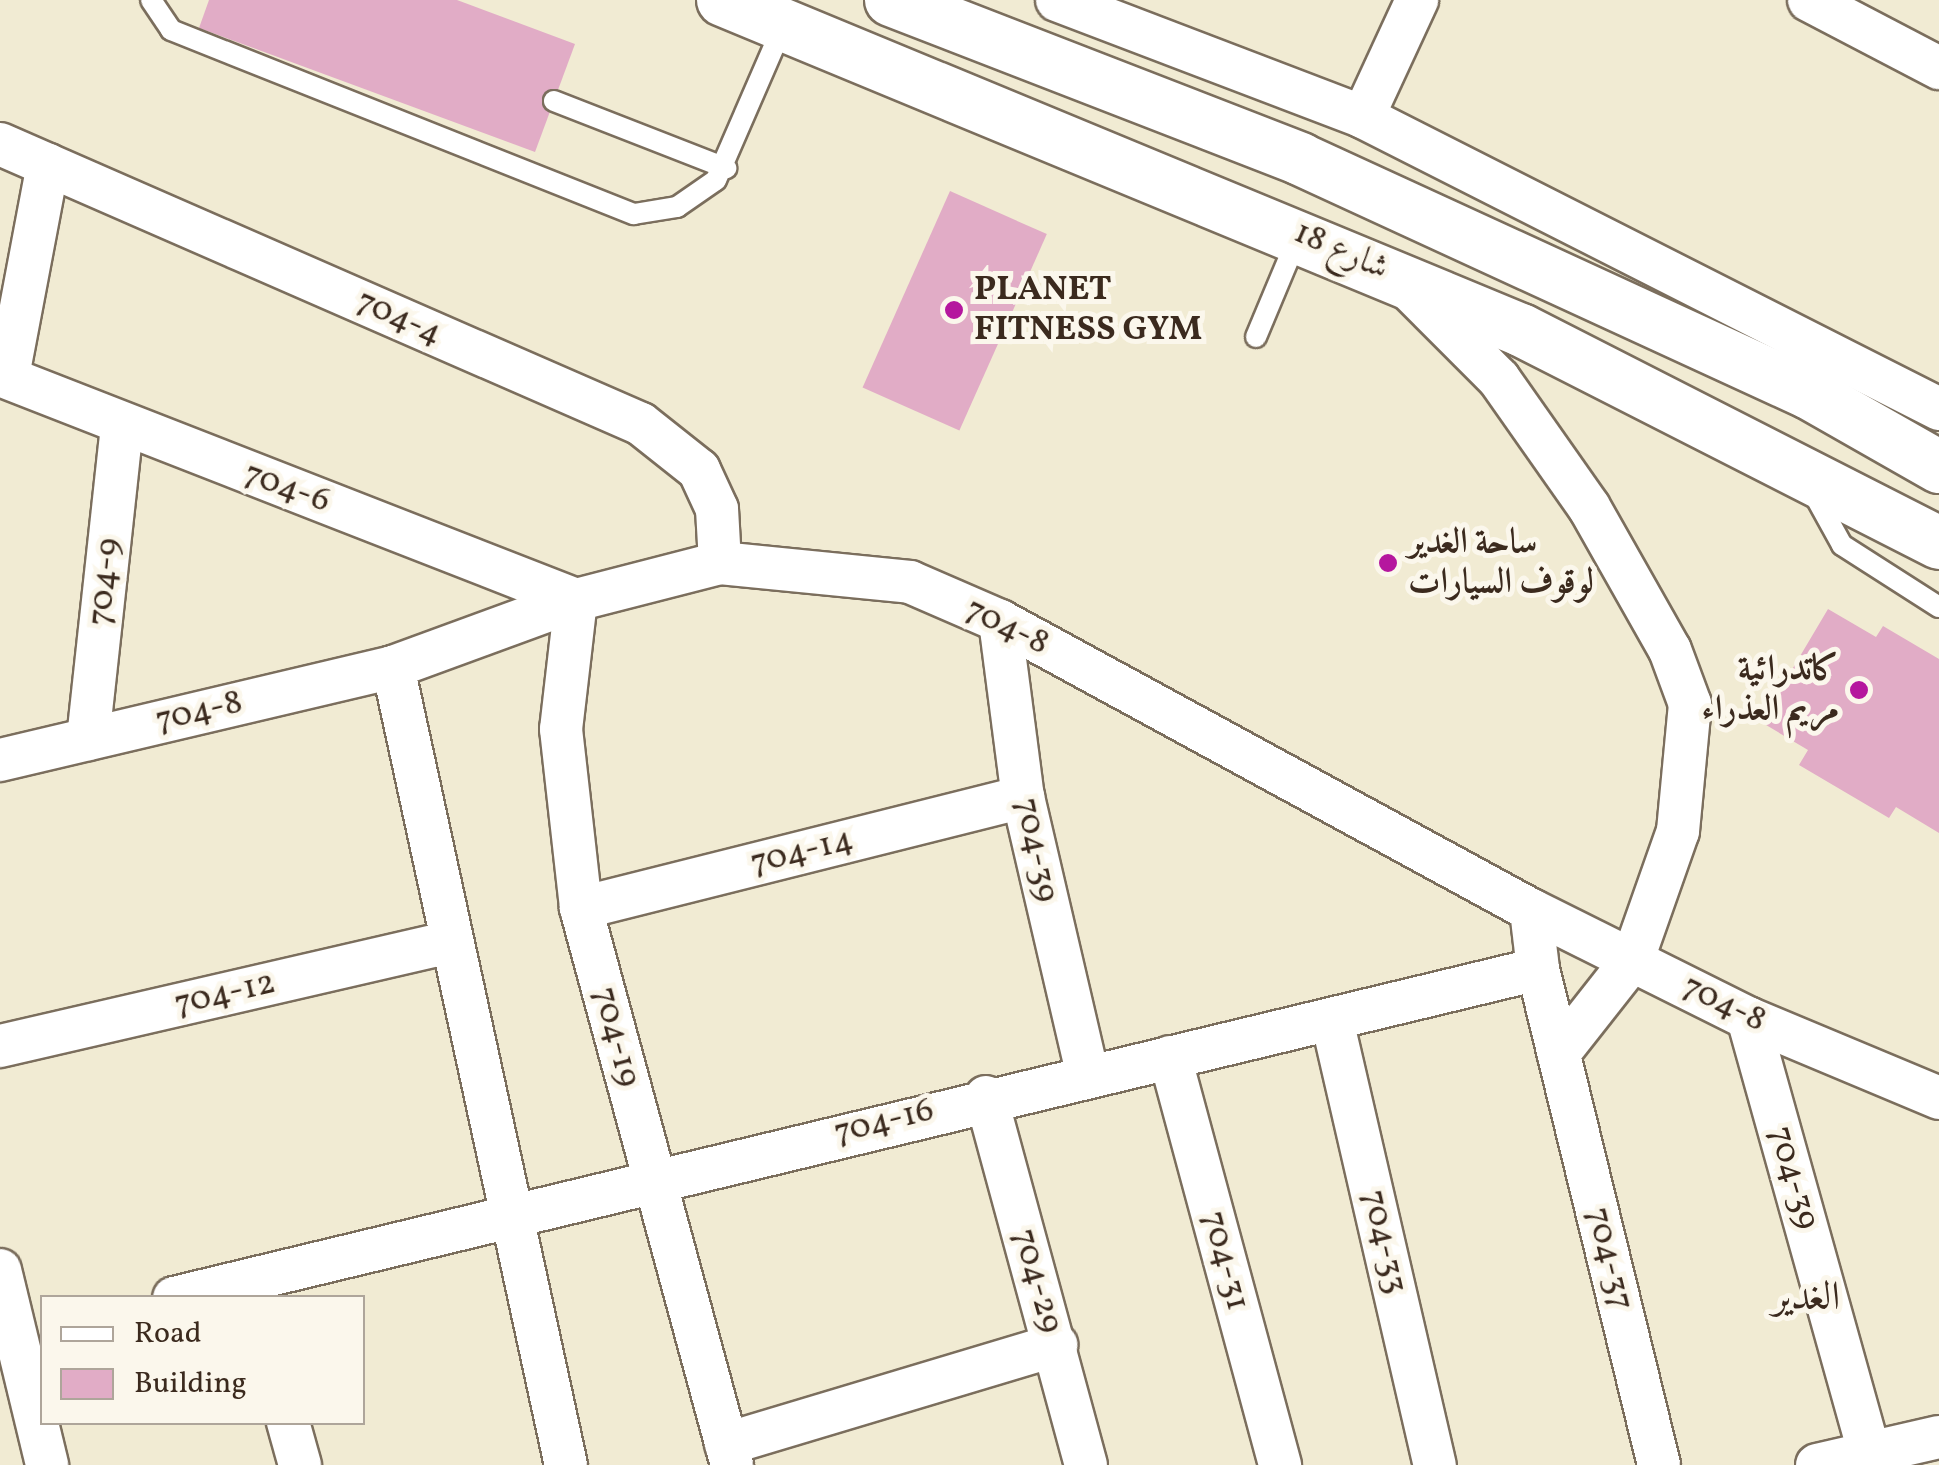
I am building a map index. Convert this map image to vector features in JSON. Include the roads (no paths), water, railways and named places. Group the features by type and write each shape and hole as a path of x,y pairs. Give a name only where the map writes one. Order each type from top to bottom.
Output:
{"street":[{"name":"شارع 18","path":"723,0 1300,232 1804,466 1939,543"},
{"name":"شارع 18","path":"890,0 1300,159 1810,393 1939,467"},
{"path":"1057,0 1363,117 1939,409"},
{"path":"1363,117 1417,0"},
{"path":"1808,0 1939,68"},
{"name":"704-4","path":"0,144 640,424 699,470 717,510 720,563"},
{"path":"4,376 48,165"},
{"path":"1396,275 1499,379 1589,507 1670,650 1690,704 1678,831 1632,959 1560,1053"},
{"name":"704-6","path":"4,376 122,426 576,600"},
{"name":"704-9","path":"88,739 122,426"},
{"name":"704-8","path":"0,760 393,666 576,600 720,563 910,582 1000,621 1531,910 1748,1018 1939,1098"},
{"name":"704-19","path":"576,600 562,729 581,908 729,1454"},
{"name":"704-39","path":"1000,621 1023,797 1088,1076"},
{"path":"393,666 508,1212 566,1465"},
{"name":"704-14","path":"581,908 1023,797"},
{"path":"1531,910 1538,970"},
{"name":"704-12","path":"0,1046 450,942"},
{"name":"704-16","path":"202,1295 249,1290 508,1212 1538,970"},
{"name":"704-37","path":"1538,970 1659,1465"},
{"name":"704-39","path":"1748,1018 1870,1455"},
{"name":"704-33","path":"1332,1020 1436,1465"},
{"name":"704-31","path":"1170,1057 1280,1465"},
{"name":"704-29","path":"986,1097 1086,1465"},
{"path":"0,1270 18,1331 47,1465"},
{"path":"729,1454 1056,1345"},
{"path":"289,1425 300,1465"},
{"path":"1817,1465 1939,1437"}],"lane":[{"path":"151,0 171,30 611,208 677,206 726,168 783,26"},
{"path":"554,101 726,168"},
{"path":"1256,337 1300,232"},
{"path":"1804,466 1842,546 1939,607"}],"place":[{"name":"PLANET FITNESS GYM","path":"954,310"},
{"name":"ساحة الغدير لوقوف السيارات","path":"1388,563"},
{"name":"كاتدرائية مريم العذراء","path":"1859,690"}],"district":[{"name":"الغدير","path":"1806,1299"}]}
